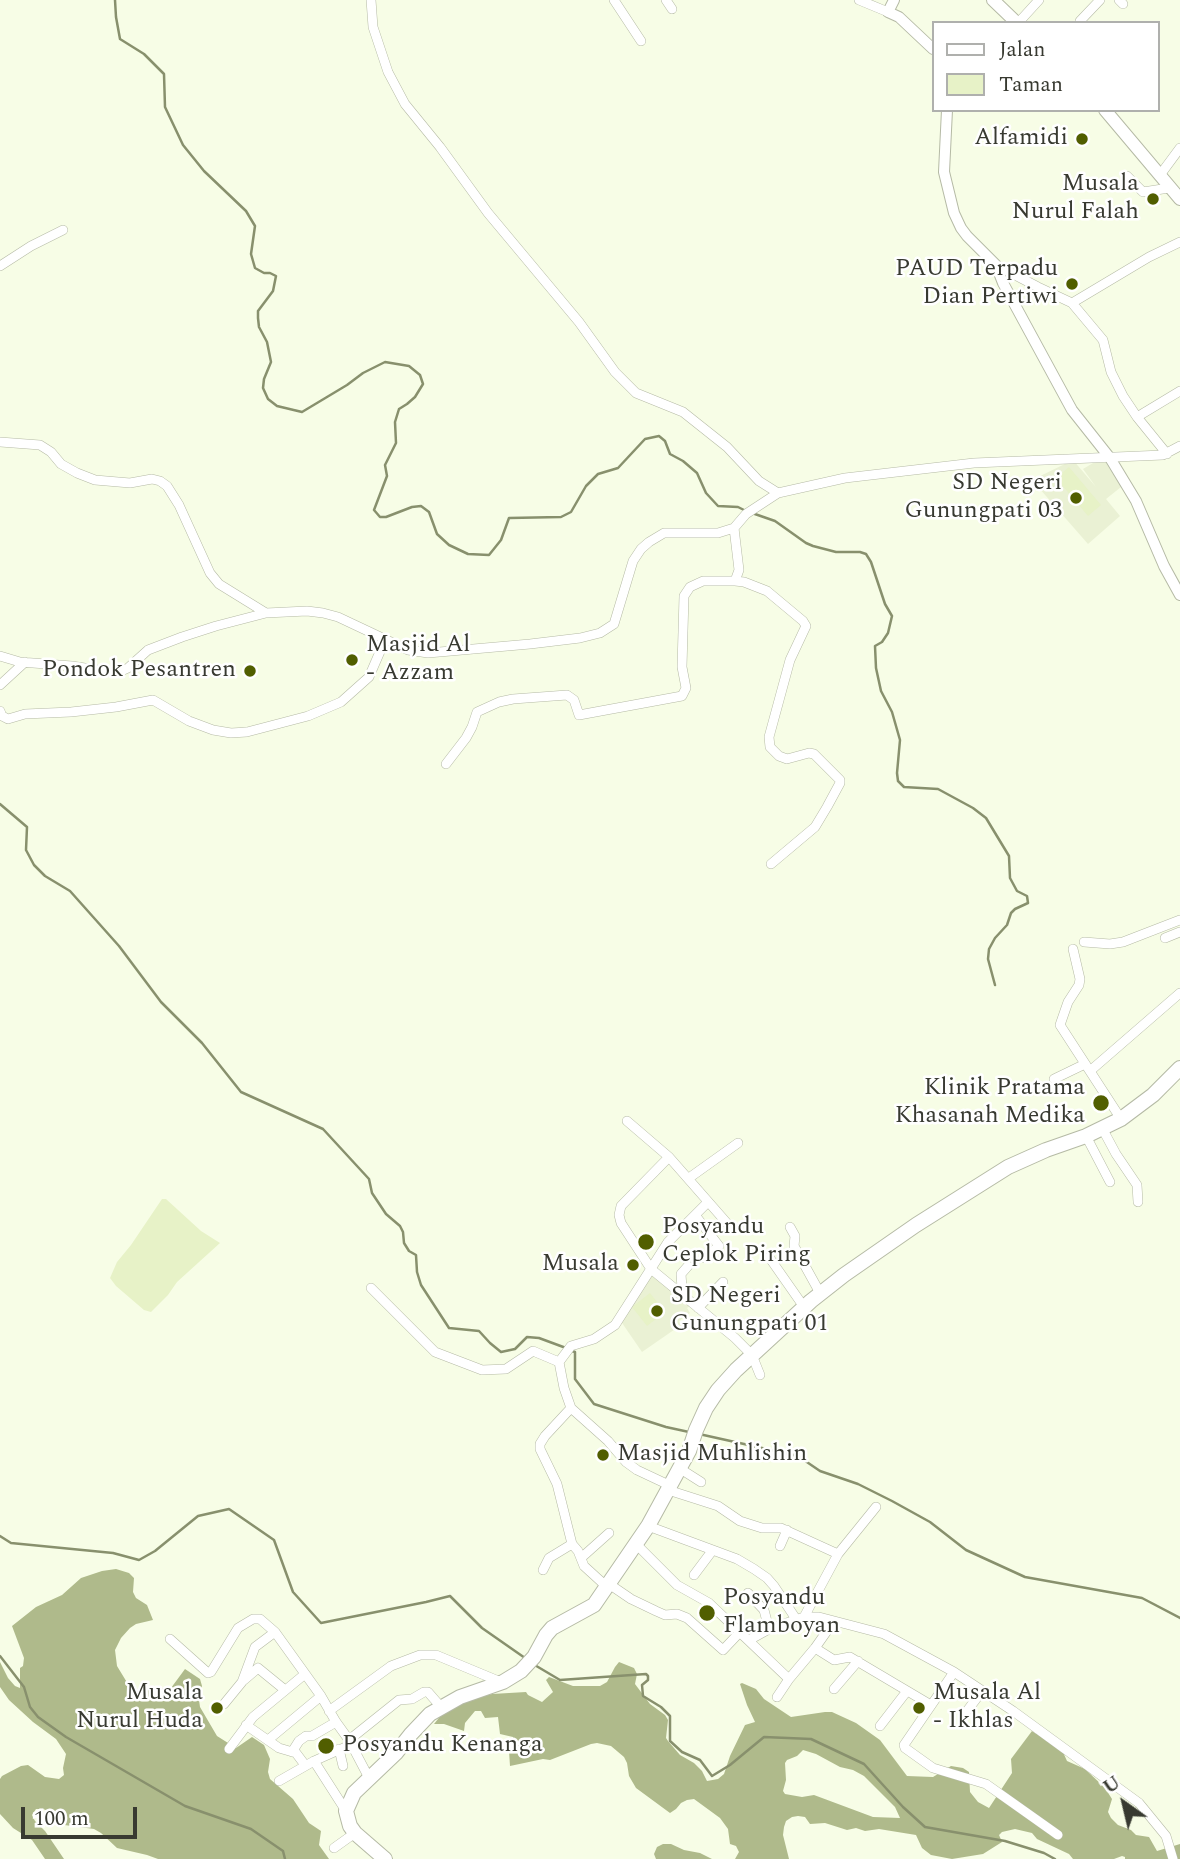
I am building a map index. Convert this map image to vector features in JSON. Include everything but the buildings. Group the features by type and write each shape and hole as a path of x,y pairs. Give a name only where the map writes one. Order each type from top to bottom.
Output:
{"main road":[{"path":"993,0 1015,21"},
{"path":"1107,112 1180,199"},
{"path":"385,1859 355,1833 348,1820 345,1811 354,1793 396,1753 426,1718 460,1697 503,1682 521,1671 534,1657 552,1628 590,1609 648,1526 689,1451 706,1408 718,1390 752,1355 820,1293 916,1225 1008,1167 1121,1119 1153,1095 1180,1068"}],"street":[{"path":"371,0 373,27 380,49 388,72 405,104 488,213 579,322 615,372 636,393 683,412 727,447 759,481 778,493"},
{"path":"615,0 641,41"},
{"path":"859,0 899,17 932,48"},
{"path":"888,12 894,0"},
{"path":"1019,21 1039,0"},
{"path":"1081,21 1100,0"},
{"path":"947,112 944,172 954,213 967,236 996,265 1072,303 1103,340 1111,372 1123,396 1167,454"},
{"path":"1160,175 1180,148"},
{"path":"1127,176 1143,192 1169,188"},
{"path":"0,266 63,230"},
{"path":"1072,303 1149,257 1180,242"},
{"path":"996,265 1059,389 1110,458 1136,501 1180,596"},
{"path":"1137,417 1180,391"},
{"path":"0,442 40,446 51,452 61,464 95,480 130,483 152,479 160,481 167,486 179,505 206,565 219,584 266,613"},
{"path":"0,656 25,662 60,664 117,673 128,668 148,650 216,625 266,613 307,611 338,617 408,650 428,653 580,638 600,634 614,624 633,561 649,542 664,533 718,533 734,528 750,511 778,493 845,478 974,463 1167,454 1180,446"},
{"path":"734,528 738,570 735,581"},
{"path":"446,764 466,738 477,712 499,702 567,695 574,700 579,715 682,696 686,688 682,667 685,592 703,581 744,582 767,591 806,626 790,660 769,737 770,747 774,753 787,760 814,754 840,780 815,827 771,864"},
{"path":"0,711 2,716 8,719 25,714 71,712 153,700 189,721 213,730 247,732 308,716 341,702 369,677 385,640"},
{"path":"0,685 25,662"},
{"path":"1084,942 1120,942 1180,920"},
{"path":"1165,938 1180,932"},
{"path":"1073,949 1079,985 1068,1002 1060,1025 1121,1119"},
{"path":"1054,1079 1087,1068 1180,993"},
{"path":"626,1121 669,1157 733,1230"},
{"path":"1102,1128 1137,1185 1138,1202"},
{"path":"1086,1136 1110,1182"},
{"path":"689,1178 738,1143"},
{"path":"669,1157 621,1206 621,1223 651,1269 735,1338 752,1355 761,1375"},
{"path":"708,1202 668,1242 615,1325 594,1339 569,1349 559,1362 571,1408 608,1441 626,1462 669,1488 718,1506 740,1521 762,1528 787,1530 838,1554"},
{"path":"695,1214 719,1246 705,1258"},
{"path":"790,1227 795,1236 794,1246 820,1293"},
{"path":"769,1257 804,1307"},
{"path":"679,1292 682,1288 681,1274 688,1266"},
{"path":"698,1308 723,1282"},
{"path":"371,1288 435,1352 482,1370 506,1368 533,1351 559,1362"},
{"path":"571,1408 545,1436 540,1449 557,1483 572,1544 584,1566 608,1586 631,1599 665,1615 677,1614 687,1618 723,1650 740,1632"},
{"path":"679,1468 701,1482"},
{"path":"800,1618 838,1554 876,1507"},
{"path":"648,1526 737,1559 767,1578 800,1618"},
{"path":"780,1546 787,1530"},
{"path":"581,1558 608,1532"},
{"path":"543,1570 549,1558 572,1544"},
{"path":"636,1544 677,1585 709,1603 789,1679"},
{"path":"694,1575 712,1551"},
{"path":"748,1593 764,1610 769,1629"},
{"path":"749,1640 769,1629 800,1618 819,1617 884,1634 954,1672 1023,1718 1139,1803 1166,1836 1173,1859"},
{"path":"170,1639 208,1673 214,1670 238,1628 256,1618 275,1632 321,1696 369,1778"},
{"path":"777,1697 834,1621"},
{"path":"242,1682 255,1647 275,1632"},
{"path":"815,1648 834,1660 847,1657 858,1661 931,1705"},
{"path":"329,1711 391,1666 420,1655 436,1655 503,1682"},
{"path":"834,1689 858,1661"},
{"path":"224,1703 258,1668 285,1690"},
{"path":"954,1672 904,1745 906,1749 933,1768 986,1784 1058,1835"},
{"path":"229,1749 246,1725 305,1674"},
{"path":"880,1726 907,1691"},
{"path":"964,1715 982,1691"},
{"path":"279,1780 349,1743 399,1700 412,1699 428,1692 441,1707"},
{"path":"268,1740 321,1696"},
{"path":"292,1752 306,1736 312,1736 336,1722"},
{"path":"246,1725 279,1748 296,1753 310,1763 345,1811"},
{"path":"339,1749 343,1766"},
{"path":"334,1848 355,1833"}],"shaded area":[{"name":"SD Negeri Gunungpati 03","path":"1073,460 1096,487 1083,469 1093,463 1106,463 1121,487 1106,499 1120,516 1088,544 1032,480"},
{"name":"SD Negeri Gunungpati 01","path":"654,1268 696,1302 687,1308 690,1313 679,1321 681,1325 642,1352 620,1320"}],"green space":[{"path":"1069,467 1101,505 1088,516 1056,478"},
{"path":"162,1199 166,1199 201,1231 220,1243 177,1282 151,1312 144,1310 110,1278 117,1262"},
{"path":"650,1293 665,1312 647,1326 632,1307"},
{"path":"116,1569 129,1573 134,1578 133,1592 136,1598 147,1605 153,1620 130,1628 115,1650 117,1666 131,1689 138,1692 158,1686 171,1688 185,1669 200,1679 200,1707 217,1736 236,1748 252,1737 264,1745 270,1759 270,1779 293,1799 309,1823 321,1831 319,1845 329,1859 158,1859 117,1848 94,1829 57,1824 51,1812 36,1809 32,1815 35,1821 64,1859 45,1859 32,1840 13,1828 0,1814 2,1776 28,1765 45,1777 59,1779 64,1775 66,1754 56,1739 9,1700 0,1687 0,1662 8,1678 20,1688 20,1668 24,1658 12,1626 36,1607 62,1595 81,1578"},
{"path":"619,1662 634,1668 637,1674 635,1684 650,1704 668,1720 666,1738 680,1755 702,1771 707,1781 718,1779 724,1774 745,1725 755,1722 740,1684 742,1683 756,1689 764,1699 791,1717 832,1712 856,1723 880,1740 907,1776 933,1777 951,1766 963,1768 969,1772 970,1792 978,1802 989,1808 1012,1773 1011,1759 1032,1731 1062,1750 1067,1761 1085,1769 1105,1788 1112,1799 1108,1812 1118,1825 1136,1835 1149,1837 1157,1851 1180,1844 1180,1859 1125,1859 1122,1856 1114,1859 1073,1859 1069,1854 1037,1839 1032,1833 1015,1829 1002,1832 999,1835 1002,1842 983,1854 952,1859 931,1855 922,1848 916,1835 879,1829 847,1830 825,1823 810,1824 805,1817 798,1816 786,1821 784,1827 783,1835 789,1859 735,1859 739,1852 736,1846 730,1844 728,1829 720,1818 694,1799 681,1803 670,1813 636,1788 629,1776 624,1757 611,1746 591,1744 550,1760 510,1766 509,1751 514,1750 513,1737 500,1734 498,1717 485,1718 481,1711 475,1711 465,1723 464,1731 444,1724 434,1724 442,1714 471,1699 492,1694 526,1692 542,1702 553,1692 546,1680 549,1677 573,1686 600,1686 607,1682","holes":["803,1750 864,1776 895,1807 900,1818 873,1817 814,1795 802,1797 785,1794 783,1791 787,1760"]},
{"path":"671,1844 712,1859 656,1859 654,1854 657,1847"}],"waterway":[{"path":"115,0 120,39 144,54 164,74 165,107 183,145 204,171 246,211 255,226 251,254 255,268 276,276 273,291 258,311 259,327 267,342 271,362 263,388 268,399 277,406 302,412 385,362 409,366 420,375 423,384 415,397 399,409 395,422 396,443 385,465 387,476 374,510 380,517 421,506 429,512 437,534 449,545 468,554 489,555 501,540 509,518 561,517 571,512 586,486 598,474 618,468 645,439 659,436 665,441 670,454 697,473 706,493 718,506 738,507 746,511"},
{"path":"752,513 775,521 813,546 836,552 860,552 866,554 871,562 885,604 892,616 888,633 882,642 875,646 881,691 892,712 900,740 898,781 904,787 938,789 986,818 1009,856 1010,878 1017,891 1027,896 1028,903 1011,913 1007,925 989,949 988,959 995,985"},
{"path":"0,804 27,827 26,850 34,865 45,876 70,891 119,946 161,1002 202,1043 241,1092 323,1129 369,1179 372,1193 386,1214 400,1226 404,1243 409,1251 416,1255 421,1285 449,1328 479,1331 501,1352 515,1349 527,1337 539,1338 566,1348"},
{"path":"572,1351 575,1352 575,1379 594,1404 689,1432"},
{"path":"699,1434 798,1456 820,1471 858,1484 892,1501 930,1522 966,1550 1025,1577 1142,1598 1180,1618"},
{"path":"0,1536 11,1543 113,1553 139,1560 155,1551 198,1516 229,1509 274,1540 293,1592 321,1623 450,1596 482,1628 525,1658"},
{"path":"0,1656 24,1687 30,1707 38,1717 66,1737 185,1806 251,1829 283,1851 285,1859"},
{"path":"533,1664 560,1680 646,1674 648,1680 642,1685 643,1696 670,1716 670,1741 682,1752 700,1760 712,1776 764,1737 811,1739 864,1764 925,1827 1005,1841 1055,1859"}],"place":[{"name":"Alfamidi","path":"1082,139"},
{"name":"Musala Nurul Falah","path":"1153,199"},
{"name":"PAUD Terpadu Dian Pertiwi","path":"1072,284"},
{"name":"SD Negeri Gunungpati 03","path":"1076,498"},
{"name":"Masjid Al - Azzam","path":"352,660"},
{"name":"Pondok Pesantren","path":"250,671"},
{"name":"Klinik Pratama Khasanah Medika","path":"1101,1103"},
{"name":"Posyandu Ceplok Piring","path":"646,1242"},
{"name":"Musala","path":"633,1265"},
{"name":"SD Negeri Gunungpati 01","path":"657,1311"},
{"name":"Masjid Muhlishin","path":"603,1455"},
{"name":"Posyandu Flamboyan","path":"707,1613"},
{"name":"Musala Nurul Huda","path":"217,1708"},
{"name":"Musala Al - Ikhlas","path":"919,1708"},
{"name":"Posyandu Kenanga","path":"326,1746"}]}
